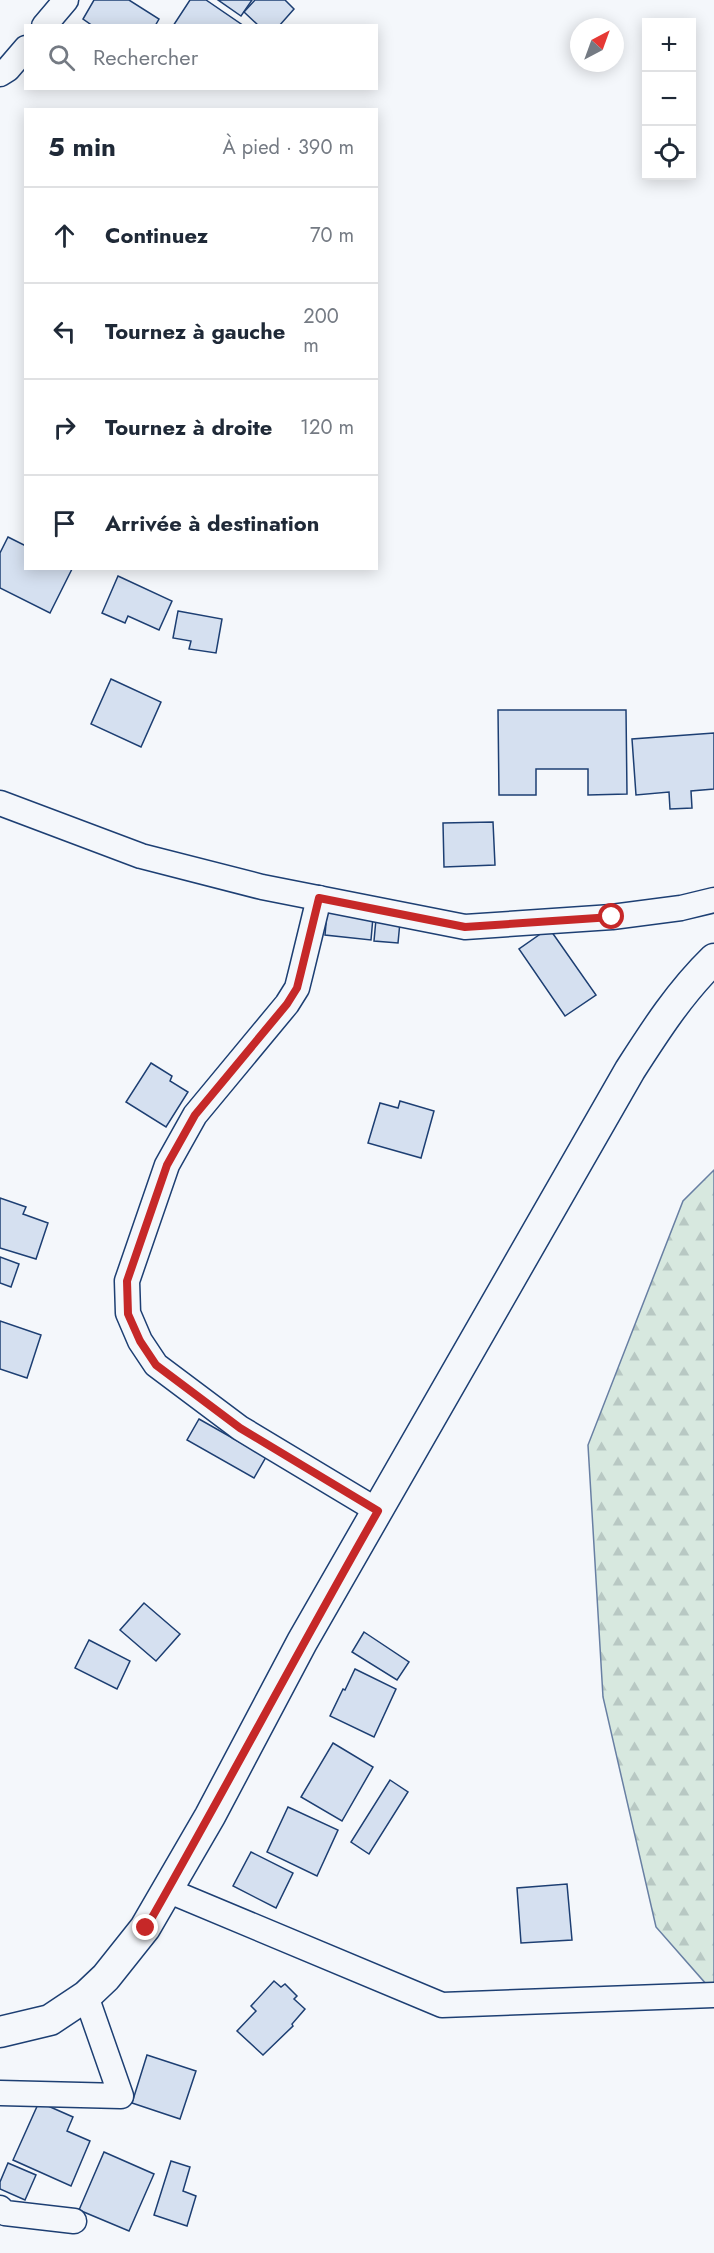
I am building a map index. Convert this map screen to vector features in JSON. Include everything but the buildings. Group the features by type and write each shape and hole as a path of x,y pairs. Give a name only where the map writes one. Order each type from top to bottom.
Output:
{"street":[{"path":"46,24 66,0"},
{"path":"0,74 8,69 24,50"},
{"path":"0,803 141,856 262,887 465,927 612,917 681,908 714,900"},
{"path":"319,898 297,988 287,1004 195,1115 167,1165 127,1281 128,1314 140,1341 156,1365 240,1428 378,1511"},
{"path":"0,2032 50,2020 86,1996 106,1977 146,1928 210,1816 302,1642 630,1070 696,976 714,959"},
{"path":"167,1890 442,2005 714,1995"},
{"path":"0,2093 121,2096 86,1996"},
{"path":"0,2208 5,2213 74,2221"}],"green space":[{"path":"714,1170 714,1993 656,1927 603,1697 588,1445 683,1201"}],"route":[{"path":"146,1928 210,1816 302,1642 378,1511 240,1428 156,1365 140,1341 128,1314 127,1281 167,1165 195,1115 287,1004 297,988 319,898 465,927 612,917"}]}
